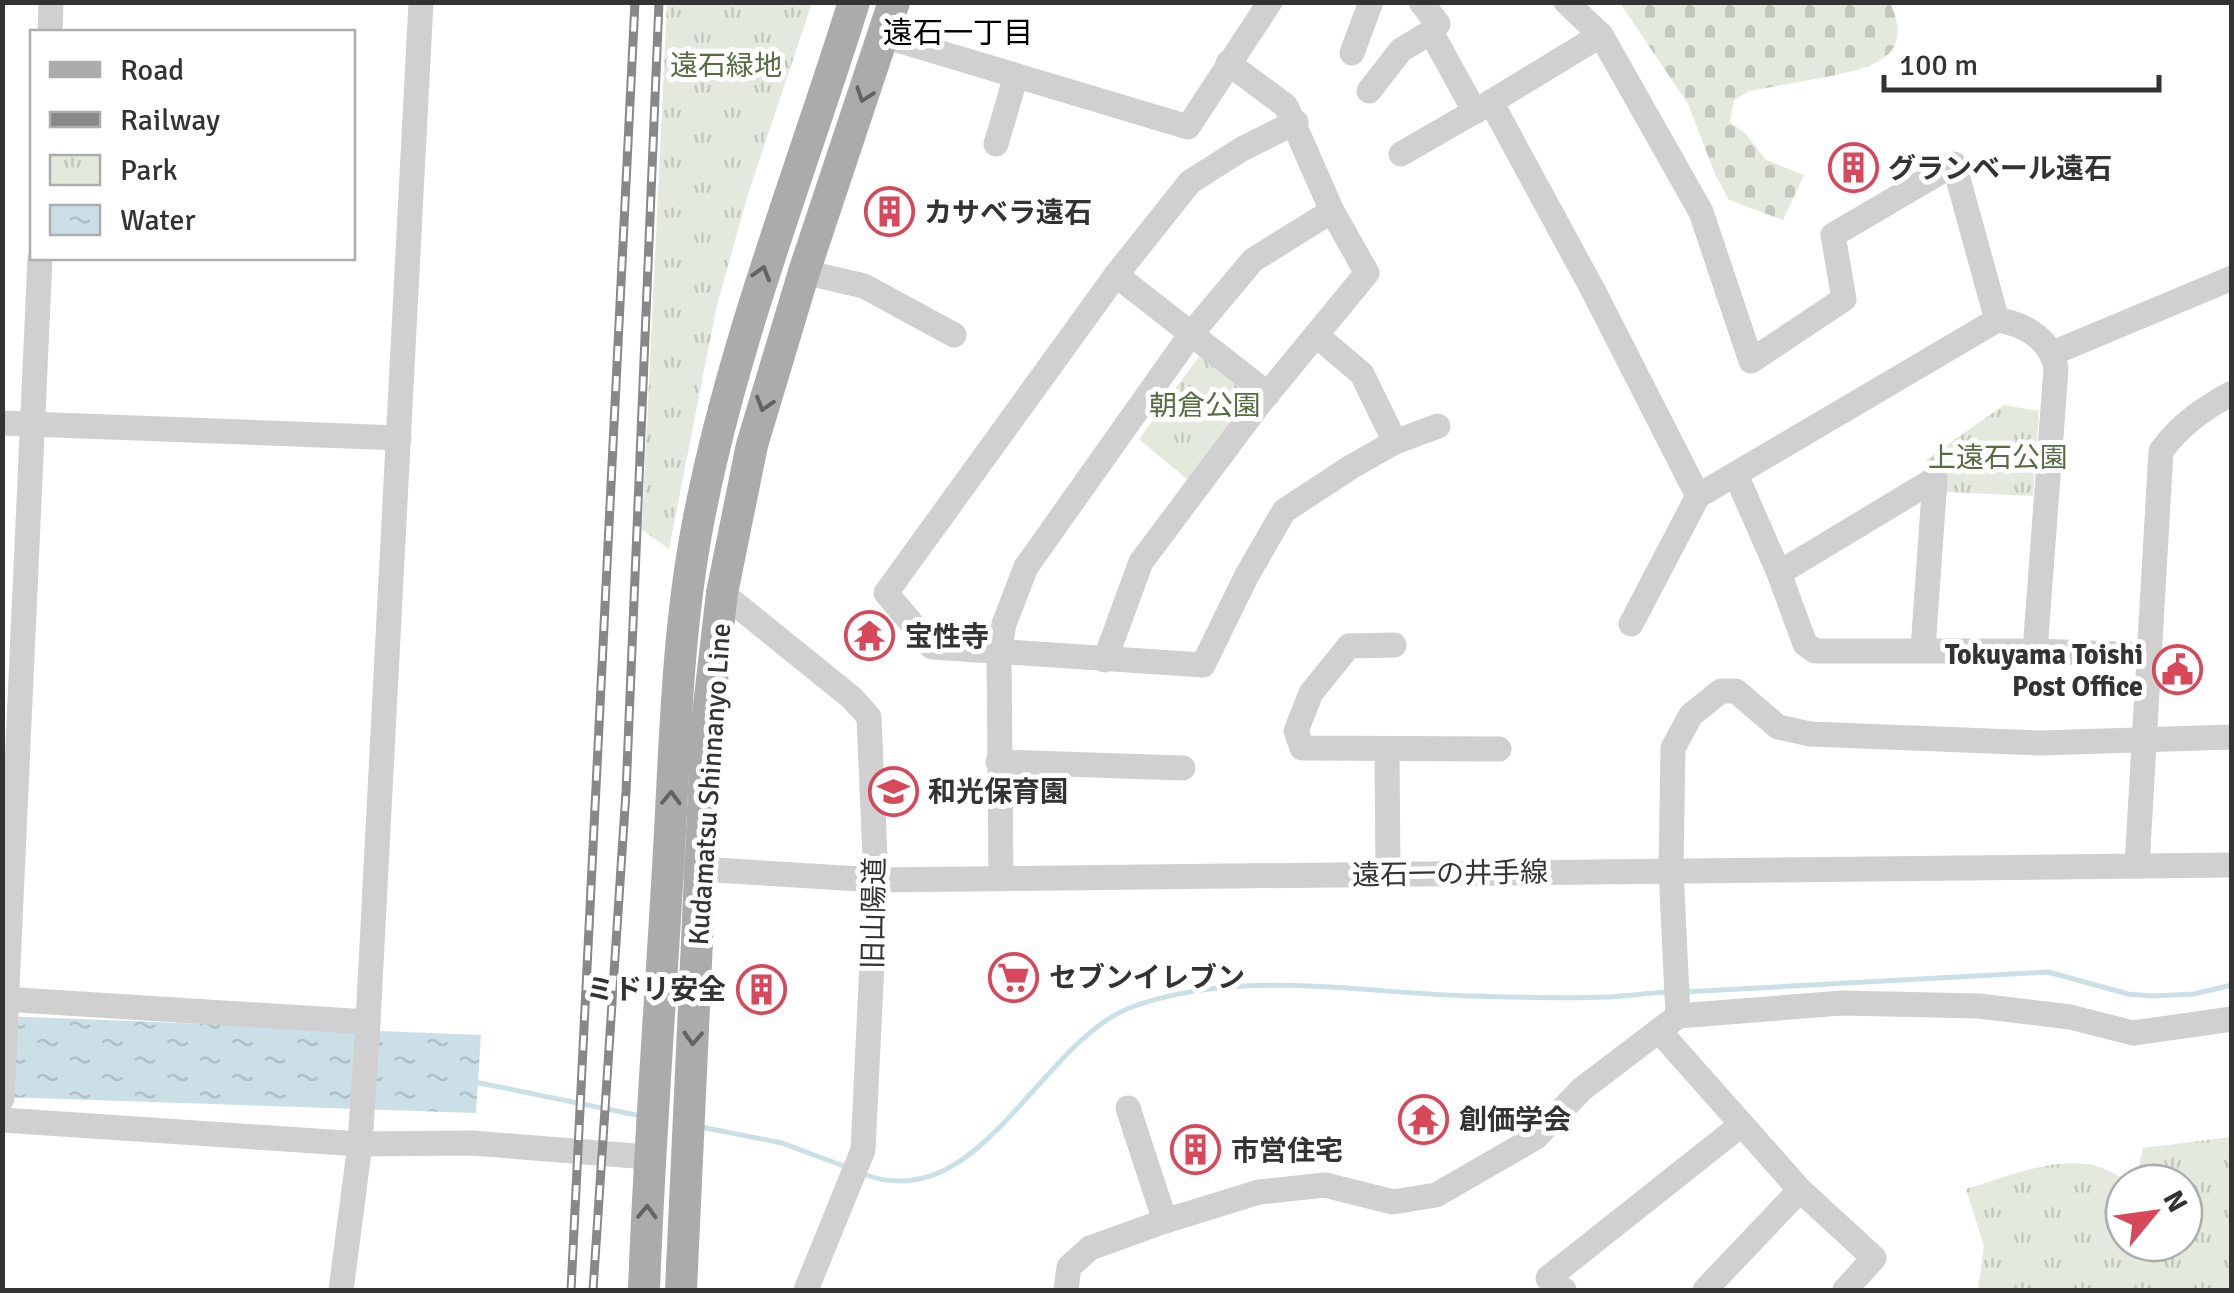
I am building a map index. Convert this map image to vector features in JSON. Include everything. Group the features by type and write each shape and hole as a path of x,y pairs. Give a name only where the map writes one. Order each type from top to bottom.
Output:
{"main road":[{"name":"Kudamatsu Shinnanyo Line","path":"644,1290 674,700 698,520 763,269 854,2"},
{"name":"Kudamatsu Shinnanyo Line","path":"680,1290 706,723 722,592 752,445 804,272 894,2"}],"street":[{"path":"50,30 51,2"},
{"path":"341,1290 360,1144 368,1022 421,2"},
{"path":"884,36 1188,128 1270,2"},
{"path":"1352,52 1371,2"},
{"path":"1369,90 1401,50 1438,24 1420,2"},
{"path":"1566,2 1601,35 1701,212 1751,361 1844,300 1834,235 1954,164 1997,320"},
{"path":"1431,32 1483,107 1594,292 1698,496"},
{"path":"1400,154 1601,35"},
{"path":"1104,660 1141,562 1268,394 1367,273 1332,211 1286,106 1228,63"},
{"path":"996,144 1016,76"},
{"path":"1295,122 1190,182 1116,275 886,593 932,646 1203,666 1247,575 1284,511 1395,442 1438,426"},
{"path":"1001,878 999,653 1004,624 1026,567 1191,334 1253,260 1332,211"},
{"path":"2,1099 40,260"},
{"path":"804,272 864,286 954,335"},
{"path":"1116,275 1268,394"},
{"path":"2053,353 2232,278"},
{"path":"1631,624 1698,496 1997,320 2020,326 2045,342 2053,353 2056,380 2035,651"},
{"path":"1316,335 1362,374 1395,442"},
{"path":"2137,866 2161,451 2200,410 2232,392"},
{"path":"2,424 399,438"},
{"path":"1736,475 1805,644 1815,651 2035,651 2150,656"},
{"path":"1779,573 1936,478 1923,650"},
{"name":"旧山陽道","path":"722,592 852,698 869,718 876,880 863,1150 815,1288"},
{"path":"1394,644 1348,646 1311,693 1296,731 1302,748 1499,749"},
{"path":"1845,1290 1874,1258 1800,1190 1742,1125 1669,1024 1673,748 1690,715 1722,691 1736,690 1778,727 1810,734 2040,743 2232,737"},
{"path":"1387,748 1388,873"},
{"path":"998,762 1183,768"},
{"name":"遠石一の井手線","path":"668,866 876,880 2232,866"},
{"path":"5,999 368,1022"},
{"path":"1066,1290 1069,1267 1090,1248 1259,1192 1326,1185 1393,1202 1436,1195 1535,1138 1582,1089 1669,1024 1842,1003 1978,1006 2070,1018 2133,1032 2232,1020"},
{"path":"1128,1108 1165,1221"},
{"path":"2,1120 360,1144 472,1143 650,1132"},
{"path":"1564,1290 1548,1278 1742,1125"},
{"path":"1705,1290 1800,1190"}],"green space":[{"name":"遠石緑地","path":"667,3 812,3 748,194 717,305 669,549 642,530"},
{"path":"1620,3 1890,3 1897,38 1892,50 1869,66 1749,91 1734,100 1730,122 1745,133 1766,160 1804,175 1783,220 1729,200 1688,104"},
{"name":"朝倉公園","path":"1200,355 1254,397 1189,481 1139,439"},
{"name":"上遠石公園","path":"2004,405 2039,411 2033,496 1943,492 1942,468 1931,470 1926,460"},
{"path":"2231,1137 2231,1290 1978,1290 1984,1246 1966,1189 2051,1165 2086,1164 2104,1169 2104,1263 2204,1263 2204,1163 2140,1163 2143,1148"}],"water":[{"path":"3,1016 481,1035 476,1113 3,1097"}],"waterway":[{"path":"1684,992 2048,972 2128,994 2152,996 2194,994 2232,985"},
{"path":"863,1174 904,1181 941,1172 975,1150 1099,1026 1132,1007 1173,995 1257,986 1540,998 1668,992"},
{"path":"475,1082 641,1116"},
{"path":"701,1127 782,1143 849,1168"}],"railway":[{"path":"571,1290 635,2"},
{"path":"593,1290 626,792 659,2"}],"place":[{"name":"グランベール遠石","path":"1853,168"},
{"name":"カサベラ遠石","path":"889,212"},
{"name":"宝性寺","path":"870,636"},
{"name":"Tokuyama Toishi Post Office","path":"2178,670"},
{"name":"和光保育園","path":"893,791"},
{"name":"セブンイレブン","path":"1014,977"},
{"name":"ミドリ安全","path":"761,989"},
{"name":"創価学会","path":"1424,1119"},
{"name":"市営住宅","path":"1196,1150"}],"district":[{"name":"遠石一丁目","path":"958,33"}]}
